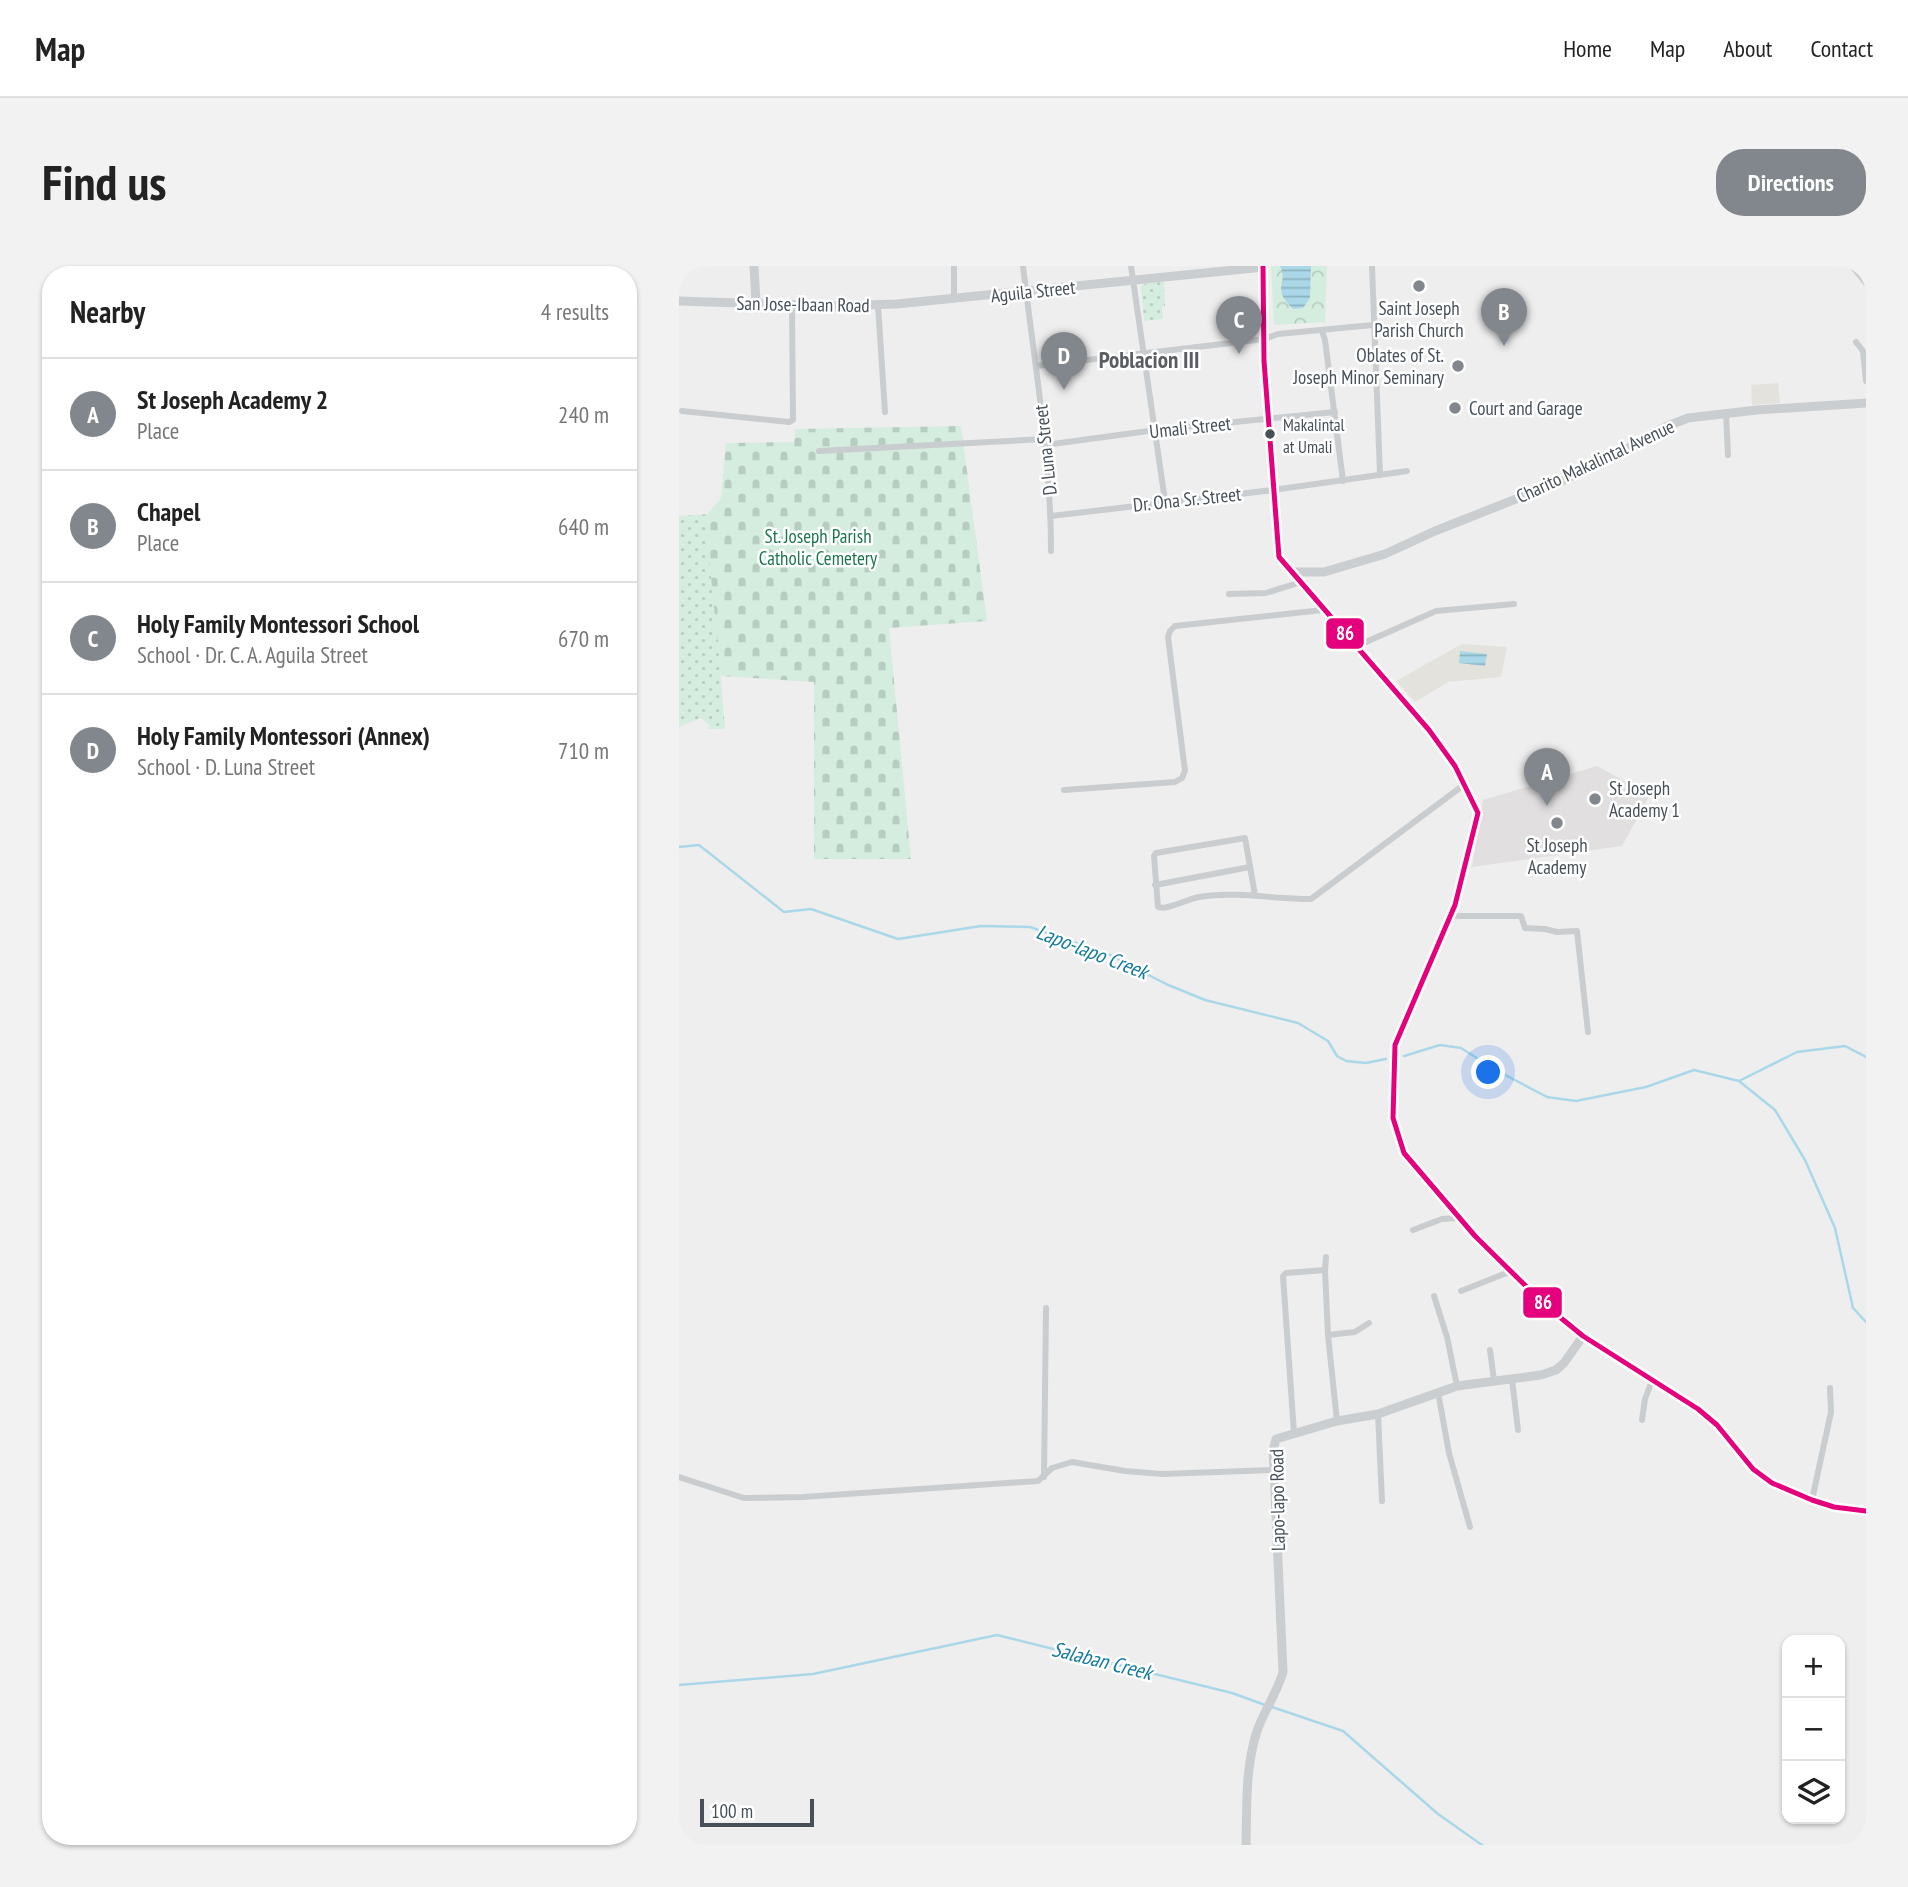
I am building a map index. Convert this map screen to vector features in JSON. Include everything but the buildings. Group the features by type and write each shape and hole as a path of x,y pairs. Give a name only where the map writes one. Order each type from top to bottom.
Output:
{"main road":[{"path":"754,266 756,303"},
{"path":"1263,267 1268,419 1279,557 1429,730 1455,766 1478,813 1455,905 1395,1045 1393,1076 1396,1131 1400,1145 1509,1272 1545,1306 1583,1336 1653,1378 1717,1425 1753,1469 1772,1483 1834,1507 1866,1511"},
{"name":"Aguila Street","path":"928,303 1263,267"},
{"name":"San Jose-Ibaan Road","path":"679,301 792,305 928,303"},
{"name":"Charito Makalintal Avenue","path":"1293,572 1324,572 1385,554 1564,480 1613,457 1665,427 1688,418 1866,403"},
{"name":"Lapo-lapo Road","path":"1246,1845 1247,1778 1251,1752 1283,1672 1273,1451 1276,1439 1378,1414 1457,1386 1541,1375 1556,1370 1583,1336"}],"street":[{"path":"954,266 954,300"},
{"name":"D. Luna Street","path":"1023,266 1045,442 1051,551"},
{"path":"1131,266 1165,501"},
{"path":"1372,266 1380,475"},
{"path":"1851,266 1866,283"},
{"path":"682,411 789,422 793,420 792,305"},
{"path":"878,305 885,412"},
{"path":"1036,366 1265,339 1277,334 1373,325"},
{"path":"1322,331 1344,481"},
{"path":"1856,342 1863,351 1866,381"},
{"name":"Umali Street","path":"819,451 1045,442 1335,412"},
{"path":"1726,413 1728,455"},
{"name":"Dr. Ona Sr. Street","path":"1051,516 1407,471"},
{"path":"1229,593 1266,593 1301,582"},
{"path":"1357,646 1436,611 1514,604"},
{"path":"1064,790 1175,782 1182,778 1185,771 1168,637 1175,626 1323,610"},
{"path":"1255,895 1247,841 1243,837 1156,853 1153,860 1158,907 1164,909 1184,900 1221,894 1311,899 1465,783"},
{"path":"1155,885 1250,867"},
{"path":"1449,916 1521,916 1525,928 1557,932 1577,931 1588,1032"},
{"path":"1413,1230 1442,1219 1460,1218"},
{"path":"1327,1257 1325,1270 1328,1335 1337,1422"},
{"path":"1294,1433 1283,1276 1291,1272 1325,1270"},
{"path":"1461,1291 1509,1272"},
{"path":"1434,1296 1447,1337 1457,1386"},
{"path":"1044,1477 1046,1308"},
{"path":"1328,1335 1355,1332 1369,1323"},
{"path":"1490,1350 1494,1381"},
{"path":"1642,1420 1645,1399 1653,1378"},
{"path":"1511,1379 1518,1430"},
{"path":"1812,1500 1831,1412 1831,1388"},
{"path":"1438,1392 1449,1452 1470,1527"},
{"path":"1378,1414 1382,1501"},
{"path":"679,1476 744,1498 753,1498 973,1487 1038,1481 1052,1468 1072,1462 1162,1475 1274,1470"}],"shaded area":[{"path":"1778,383 1780,403 1752,405 1751,385"},
{"path":"1462,644 1507,647 1501,677 1448,682 1415,702 1396,681"},
{"name":"St Joseph Academy","path":"1597,766 1650,795 1622,846 1472,867 1483,800"}],"green space":[{"path":"1271,266 1327,266 1325,322 1274,325"},
{"path":"1164,282 1163,319 1144,321 1141,286"},
{"name":"St. Joseph Parish Catholic Cemetery","path":"961,426 987,621 889,628 911,859 814,859 814,682 721,676 705,517 721,498 726,443 794,442 795,429"},
{"path":"708,514 725,729 708,729 710,726 701,718 679,727 679,516"}],"water":[{"path":"1280,266 1311,266 1310,298 1303,308 1293,309 1286,301 1281,291 1283,278"},
{"path":"1460,651 1487,654 1485,666 1459,663"}],"waterway":[{"name":"Lapo-lapo Creek","path":"679,847 699,845 784,912 811,909 898,939 981,926 1030,927 1110,955 1166,984 1205,1000 1298,1023 1328,1041 1337,1056 1346,1061 1366,1063 1386,1059"},
{"name":"Lapo-lapo Creek","path":"1404,1056 1440,1045 1461,1048 1547,1097 1576,1101 1646,1087 1694,1070 1739,1081 1775,1110 1805,1160 1835,1228 1853,1308 1866,1322"},
{"path":"1739,1081 1797,1052 1845,1046 1866,1057"},
{"name":"Salaban Creek","path":"679,1685 813,1674 997,1635 1232,1693 1265,1705"},
{"name":"Salaban Creek","path":"1272,1707 1343,1731 1438,1814 1482,1845"}],"transit line":[{"name":"86","path":"1263,266 1264,361 1279,557 1429,730 1455,766 1478,813 1455,905 1395,1045 1393,1118 1404,1153 1475,1236 1545,1305 1583,1336 1698,1409 1717,1425 1753,1469 1772,1483 1812,1500 1834,1507 1866,1511"}],"place":[{"name":"Saint Joseph Parish Church","path":"1419,286"},
{"name":"Chapel","path":"1504,346"},
{"name":"Holy Family Montessori School","path":"1239,354"},
{"name":"Oblates of St. Joseph Minor Seminary","path":"1458,366"},
{"name":"Holy Family Montessori (Annex)","path":"1064,390"},
{"name":"Court and Garage","path":"1455,408"},
{"name":"Makalintal at Umali","path":"1270,434"},
{"name":"St Joseph Academy 1","path":"1595,799"},
{"name":"St Joseph Academy 2","path":"1547,806"},
{"name":"St Joseph Academy","path":"1557,823"}],"district":[{"name":"Poblacion III","path":"1149,360"}]}
